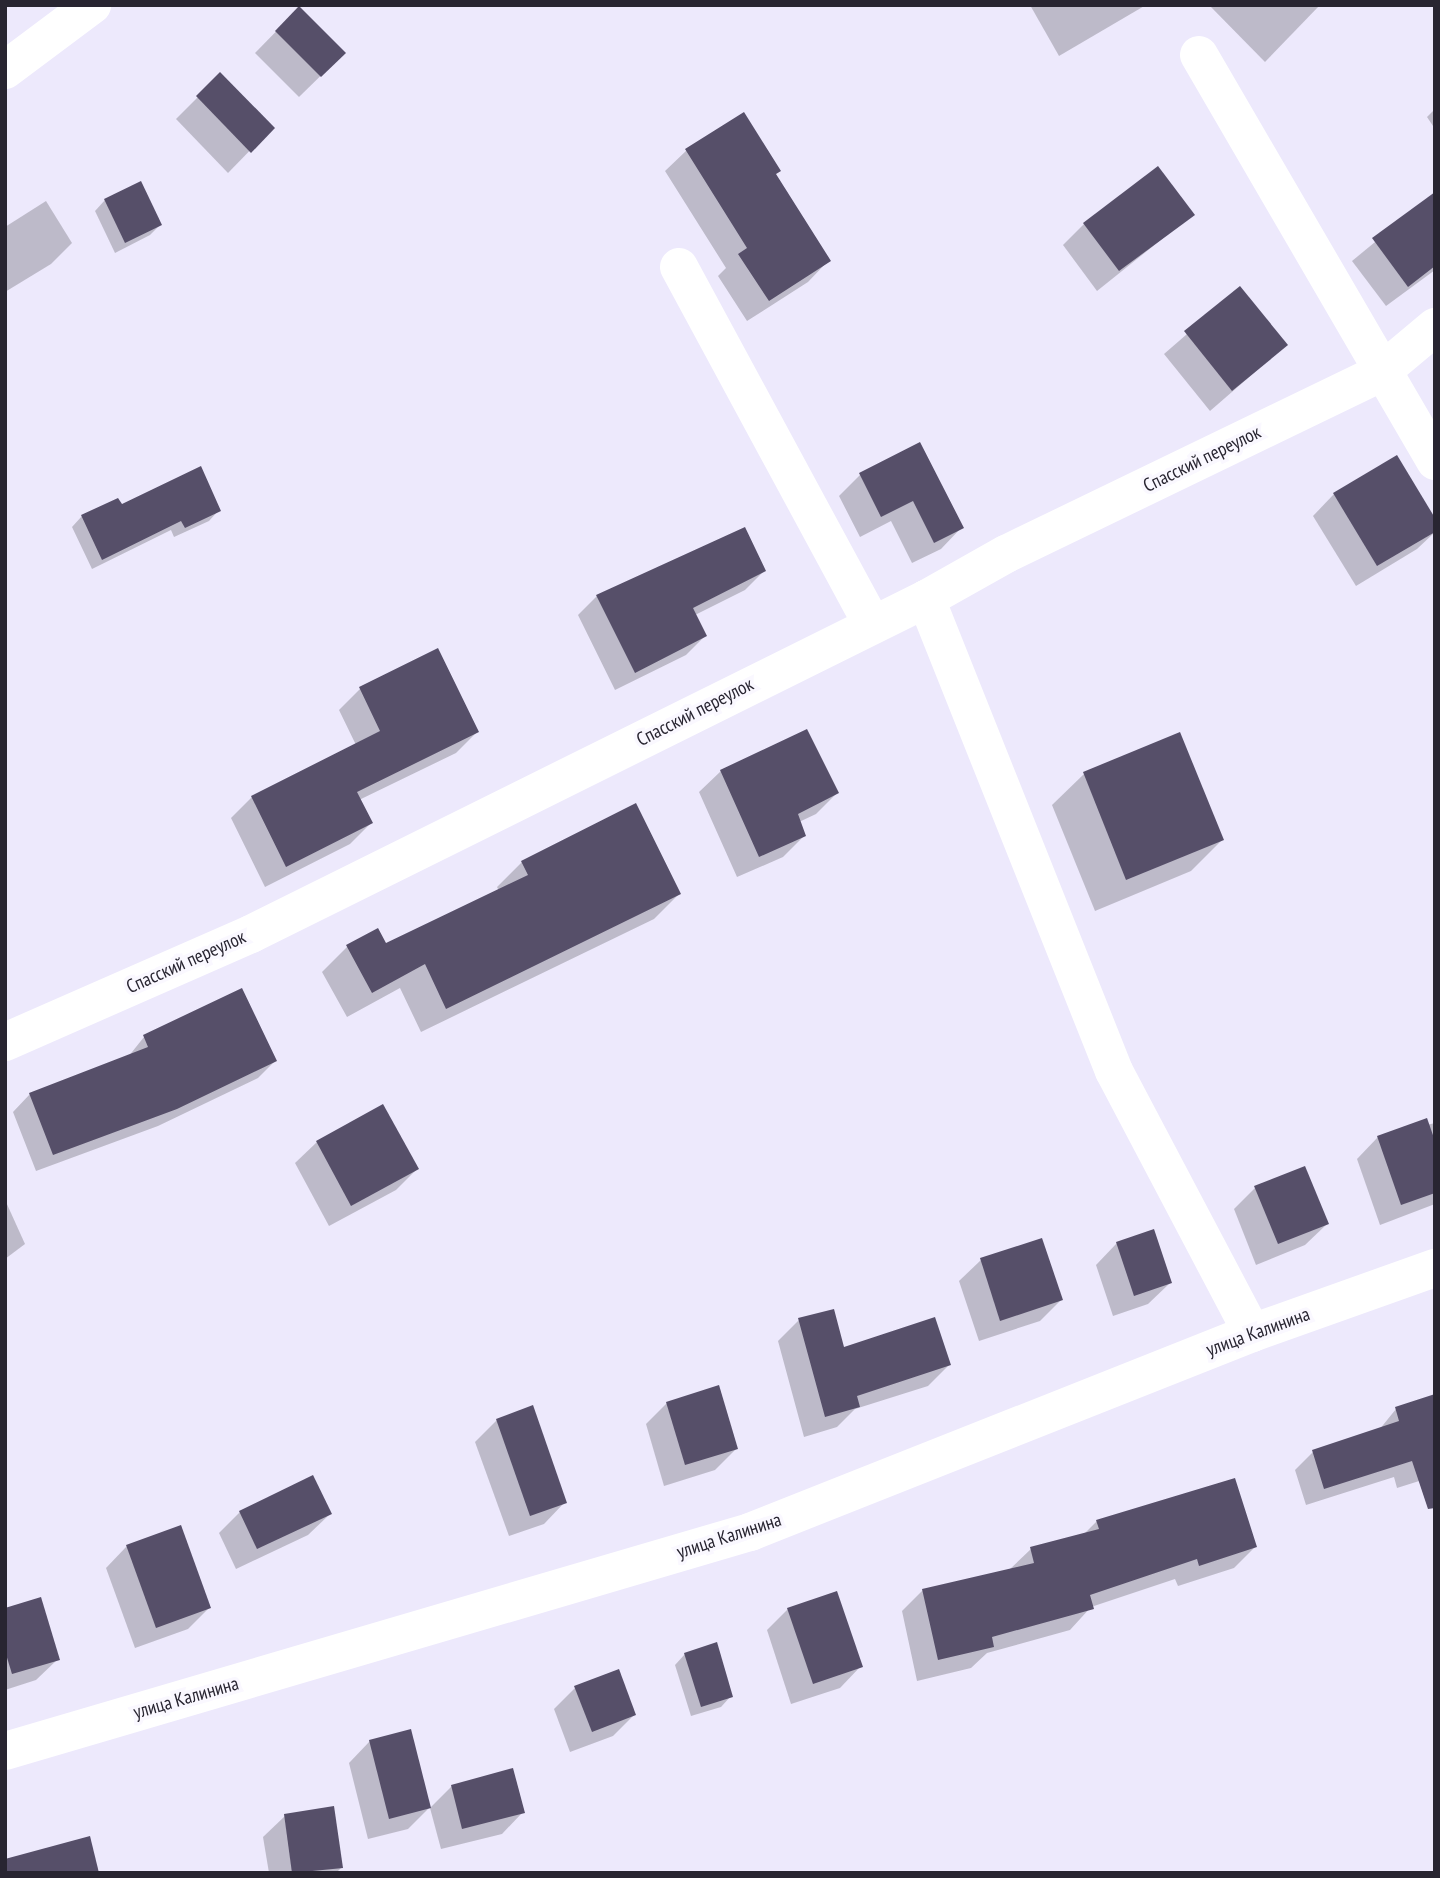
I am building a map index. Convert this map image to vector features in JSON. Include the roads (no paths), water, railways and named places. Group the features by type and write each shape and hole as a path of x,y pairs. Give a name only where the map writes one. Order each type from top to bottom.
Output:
{"street":[{"path":"5,70 92,5"},
{"path":"1199,55 1380,373 1435,461"},
{"path":"679,267 872,624"},
{"name":"Спасский переулок","path":"5,1042 251,934 926,599 1006,554 1380,373 1435,327"},
{"path":"926,599 1114,1071 1252,1333"},
{"name":"улица Калинина","path":"5,1751 750,1532 1252,1333 1435,1268"}]}
